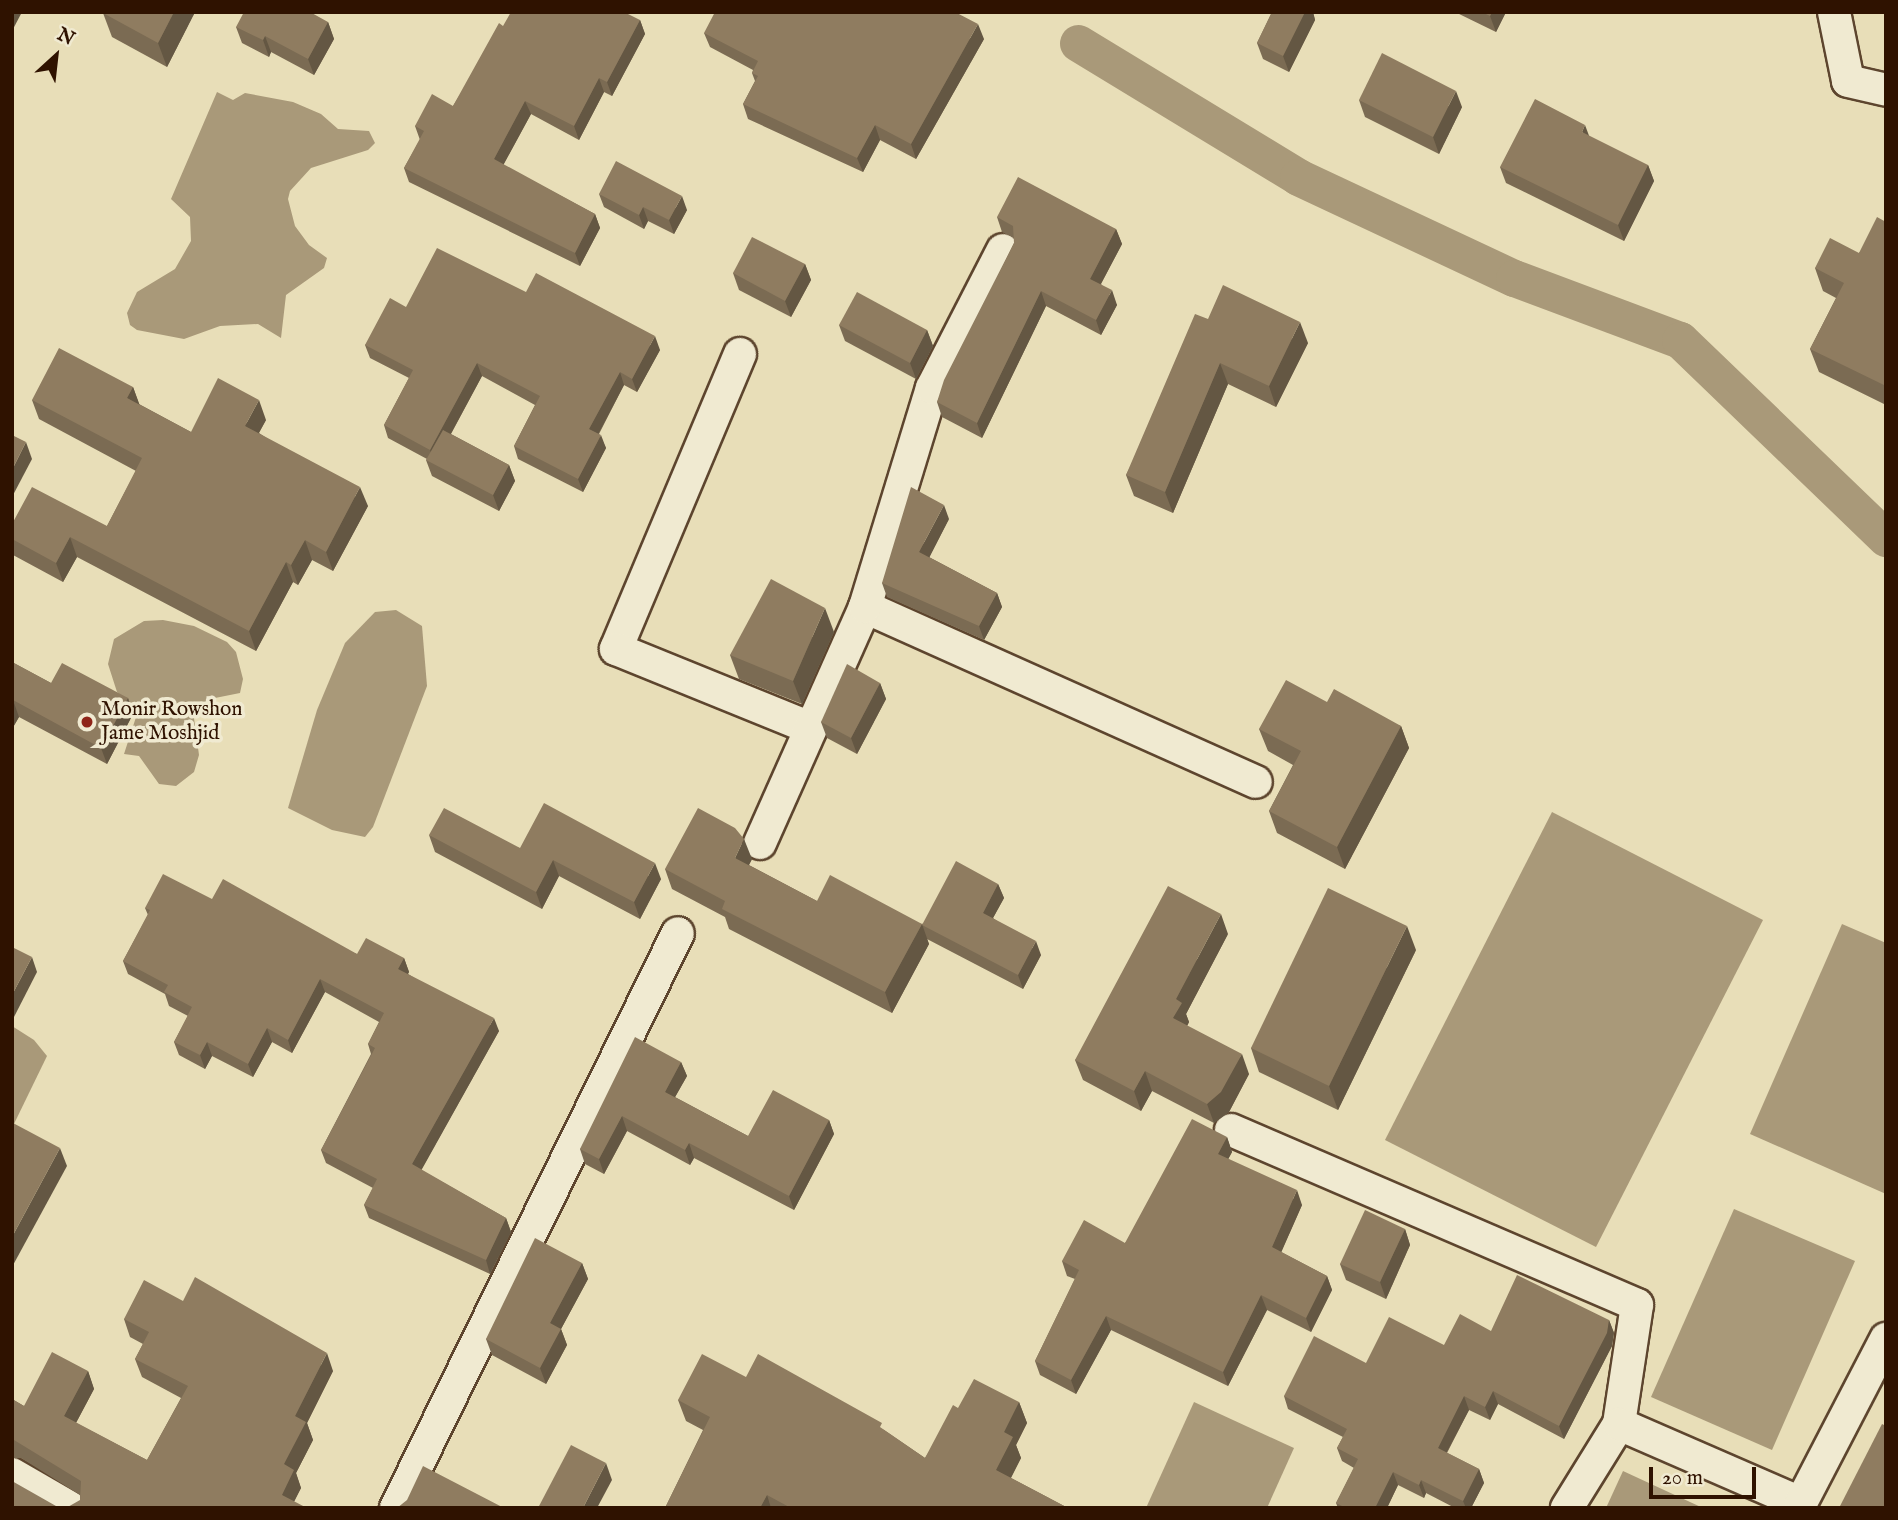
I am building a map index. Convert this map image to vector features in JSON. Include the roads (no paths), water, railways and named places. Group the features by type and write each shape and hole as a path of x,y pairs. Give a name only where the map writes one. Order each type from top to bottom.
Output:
{"street":[{"path":"1834,12 1848,81 1886,90"},
{"path":"760,843 865,607 933,388 1003,250"},
{"path":"740,354 616,649 811,728"},
{"path":"865,607 1256,782"},
{"path":"396,1508 678,933"},
{"path":"1231,1130 1637,1305 1619,1424 1567,1508"},
{"path":"1619,1424 1801,1503 1886,1339"},
{"path":"12,1474 71,1508"}],"waterway":[{"path":"1078,43 1298,177 1514,278 1680,340 1886,538"}],"place":[{"name":"Monir Rowshon Jame Moshjid","path":"87,722"}]}
